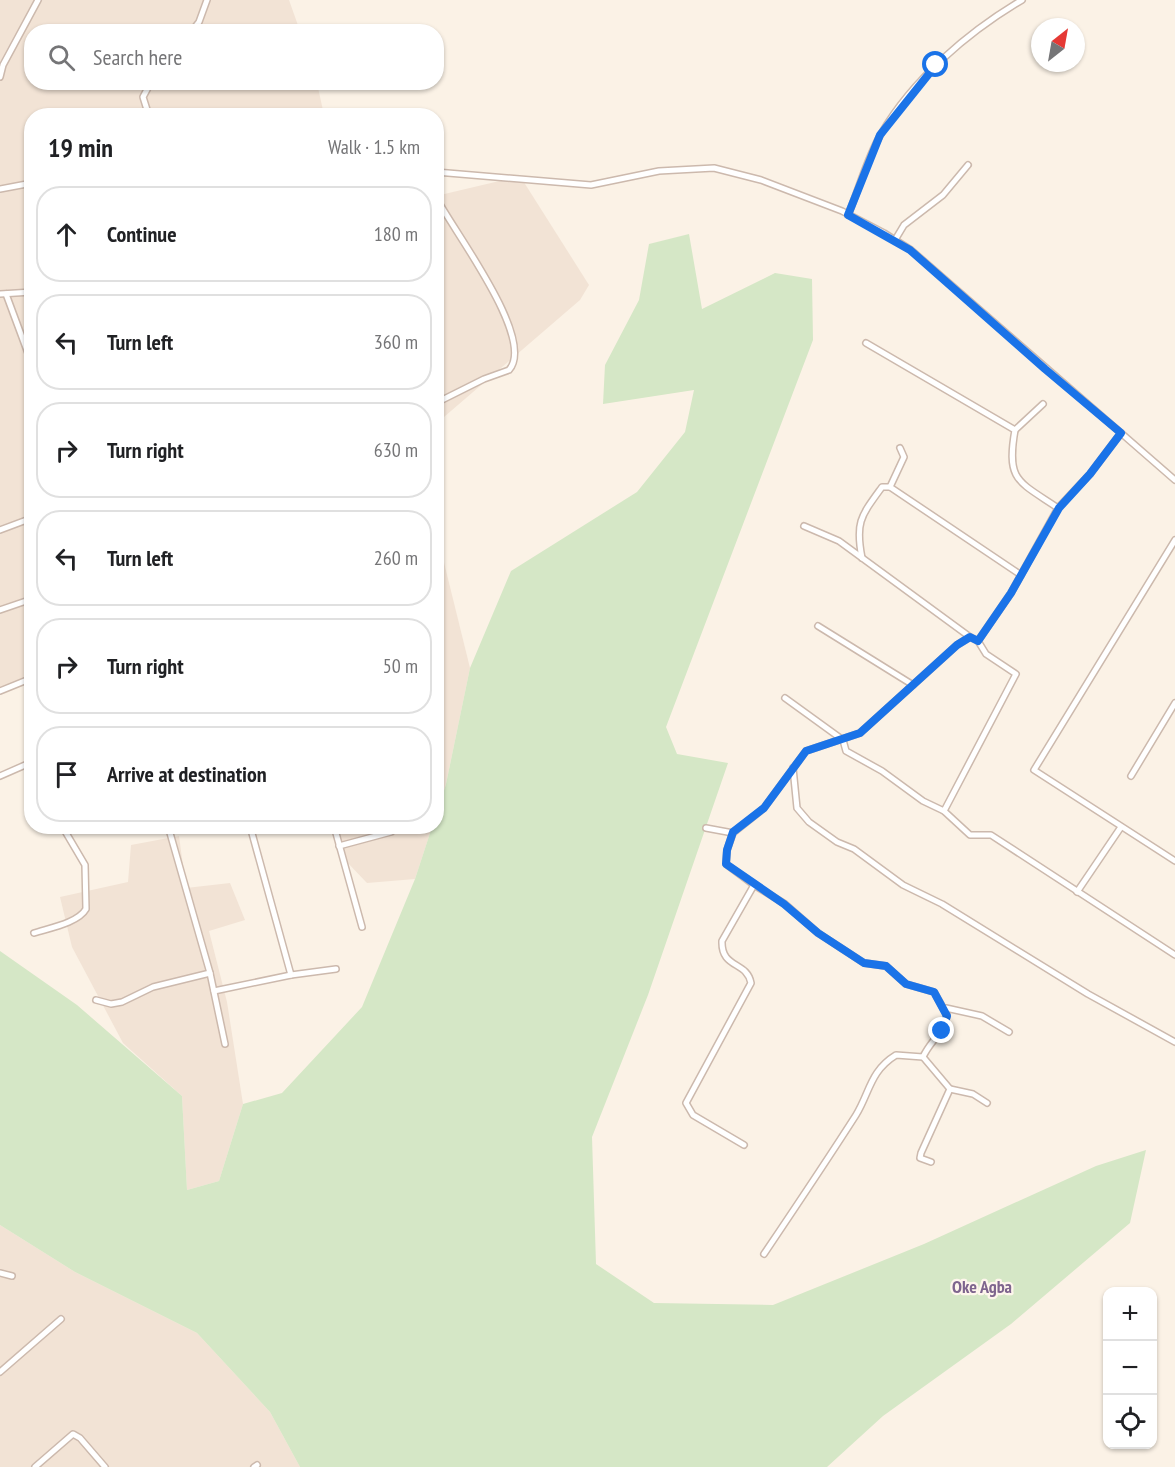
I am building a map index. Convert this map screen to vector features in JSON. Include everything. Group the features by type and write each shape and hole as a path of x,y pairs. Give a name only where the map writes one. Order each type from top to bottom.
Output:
{"street":[{"path":"25,24 38,0"},
{"path":"197,24 207,0"},
{"path":"848,215 880,135 907,99 936,65 975,30 1022,0"},
{"path":"0,77 3,65 24,26"},
{"path":"146,108 143,97 147,90"},
{"path":"895,240 904,225 943,195 968,165"},
{"path":"444,173 591,185 659,171 714,168 761,180 848,215 895,240 920,258 1175,480"},
{"path":"0,189 24,184"},
{"path":"444,211 506,317 515,345 514,359 509,370 484,379 444,399"},
{"path":"24,293 3,294 24,345"},
{"path":"866,343 1015,430"},
{"path":"1043,404 1015,430 1011,455 1012,471 1025,486 1059,508"},
{"path":"978,641 1021,575 1059,508 1090,474 1121,433"},
{"path":"890,487 904,458 900,448"},
{"path":"862,558 856,531 866,509 882,487 890,487 1021,575"},
{"path":"0,530 24,521"},
{"path":"804,526 839,541 978,641 986,654 1015,672 1017,677 944,811"},
{"path":"1174,859 1034,770 1175,540"},
{"path":"0,610 24,602"},
{"path":"818,626 914,685"},
{"path":"923,1057 927,1046 946,1023 946,1008 934,992 906,984 886,966 864,963 818,933 784,904 726,864 727,850 733,832 764,808 806,751 860,733 957,645 970,637"},
{"path":"0,691 24,681"},
{"path":"785,698 843,740 846,751 882,771 923,801 944,811 970,835 992,835 1175,955"},
{"path":"1131,777 1175,703"},
{"path":"0,776 24,766"},
{"path":"793,768 797,808 809,822 837,842 855,849 903,885 942,904 1088,993 1175,1042"},
{"path":"1077,892 1121,827"},
{"path":"706,828 733,832"},
{"path":"34,933 83,914 86,909 85,866 67,834"},
{"path":"170,834 210,973 225,1044"},
{"path":"252,834 291,975"},
{"path":"336,834 362,927"},
{"path":"339,846 384,834"},
{"path":"744,1145 693,1114 686,1103 750,987 747,973 723,955 722,941 754,885"},
{"path":"214,991 291,975 336,969"},
{"path":"96,1000 111,1004 122,1002 153,987 210,973"},
{"path":"946,1008 982,1016 1009,1032"},
{"path":"764,1254 858,1112 869,1084 881,1068 896,1055 923,1057 950,1089 961,1089 987,1103"},
{"path":"931,1162 920,1158 921,1153 950,1089"},
{"path":"0,1273 12,1276"},
{"path":"0,1372 61,1319"},
{"path":"35,1467 73,1434 80,1438 105,1467"}],"shaded area":[{"path":"0,0 289,0 298,24 24,24 24,90 319,90 322,108 24,108 24,685 0,693"},
{"path":"520,176 589,285 580,300 444,417 444,194"},
{"path":"444,562 470,668 444,790"},
{"path":"336,834 430,834 415,879 367,883 346,861"},
{"path":"179,836 186,888 230,883 245,920 209,931 227,1002 243,1104 219,1181 187,1190 182,1096 123,1043 72,947 60,897 128,882 131,845"},
{"path":"0,1225 75,1272 197,1333 270,1412 300,1467 0,1467"}],"green space":[{"path":"689,234 702,309 775,273 812,279 813,340 666,727 677,754 728,763 648,995 592,1137 596,1264 654,1303 773,1305 924,1244 1096,1166 1146,1150 1130,1223 1011,1324 883,1416 827,1467 300,1467 270,1412 197,1333 75,1272 0,1225 0,951 77,1005 182,1096 187,1190 219,1181 243,1104 282,1093 362,1007 415,879 430,834 444,834 444,790 470,668 511,571 637,492 685,432 694,390 603,404 605,365 639,300 649,244"}],"district":[{"name":"Oke Agba","path":"982,1287"}],"route":[{"path":"936,65 880,135 848,215 884,233 910,250 1121,433 1109,452 1059,508 1011,593 978,641 970,637 957,645 860,733 851,738 829,742 806,751 764,808 733,832 729,840 726,864 784,904 818,933 864,963 886,966 906,984 934,992 946,1008 946,1023 942,1031"}]}
